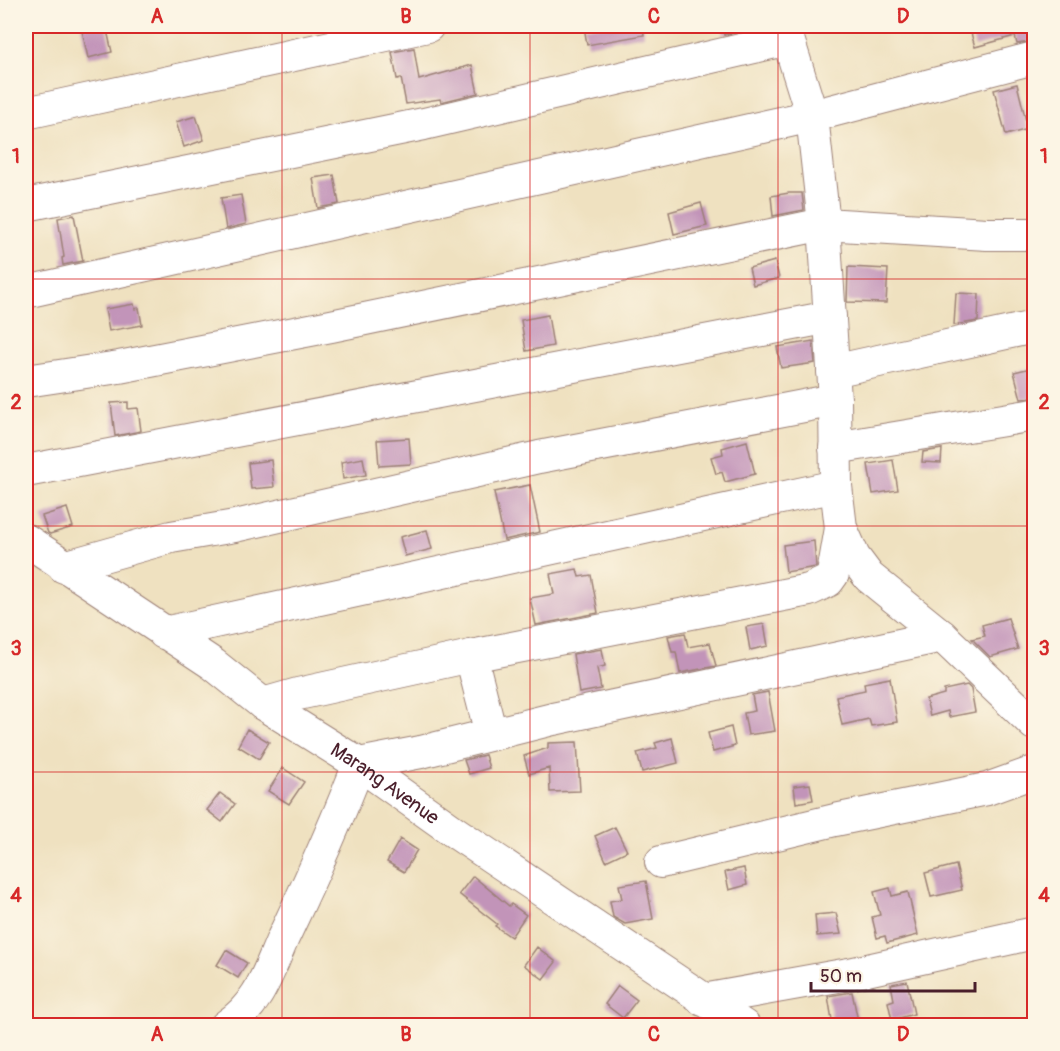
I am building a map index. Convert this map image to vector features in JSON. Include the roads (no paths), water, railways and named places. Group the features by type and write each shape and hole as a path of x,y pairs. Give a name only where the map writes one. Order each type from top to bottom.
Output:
{"street":[{"path":"26,113 428,26"},
{"path":"26,205 424,124 784,32 812,116 824,224 834,386 836,486 841,528 833,574 828,581 809,590 471,656 298,694 263,704"},
{"path":"26,292 812,116 1035,58"},
{"path":"26,381 119,367 320,328 824,224 987,234 1035,234"},
{"path":"26,471 830,317"},
{"path":"64,567 171,537 236,526 539,457 834,386 1035,327"},
{"path":"835,448 1035,415"},
{"path":"164,633 836,486"},
{"path":"841,528 854,557 870,577 942,636 1035,724"},
{"name":"Marang Avenue","path":"26,540 213,664 263,704 359,764 744,1026"},
{"path":"226,1026 238,1018 251,1004 265,984 283,939 330,838 359,764 942,636"},
{"path":"471,656 490,734"},
{"path":"661,862 835,820 987,789 1035,772"},
{"path":"703,1000 849,974 1035,933"}]}
